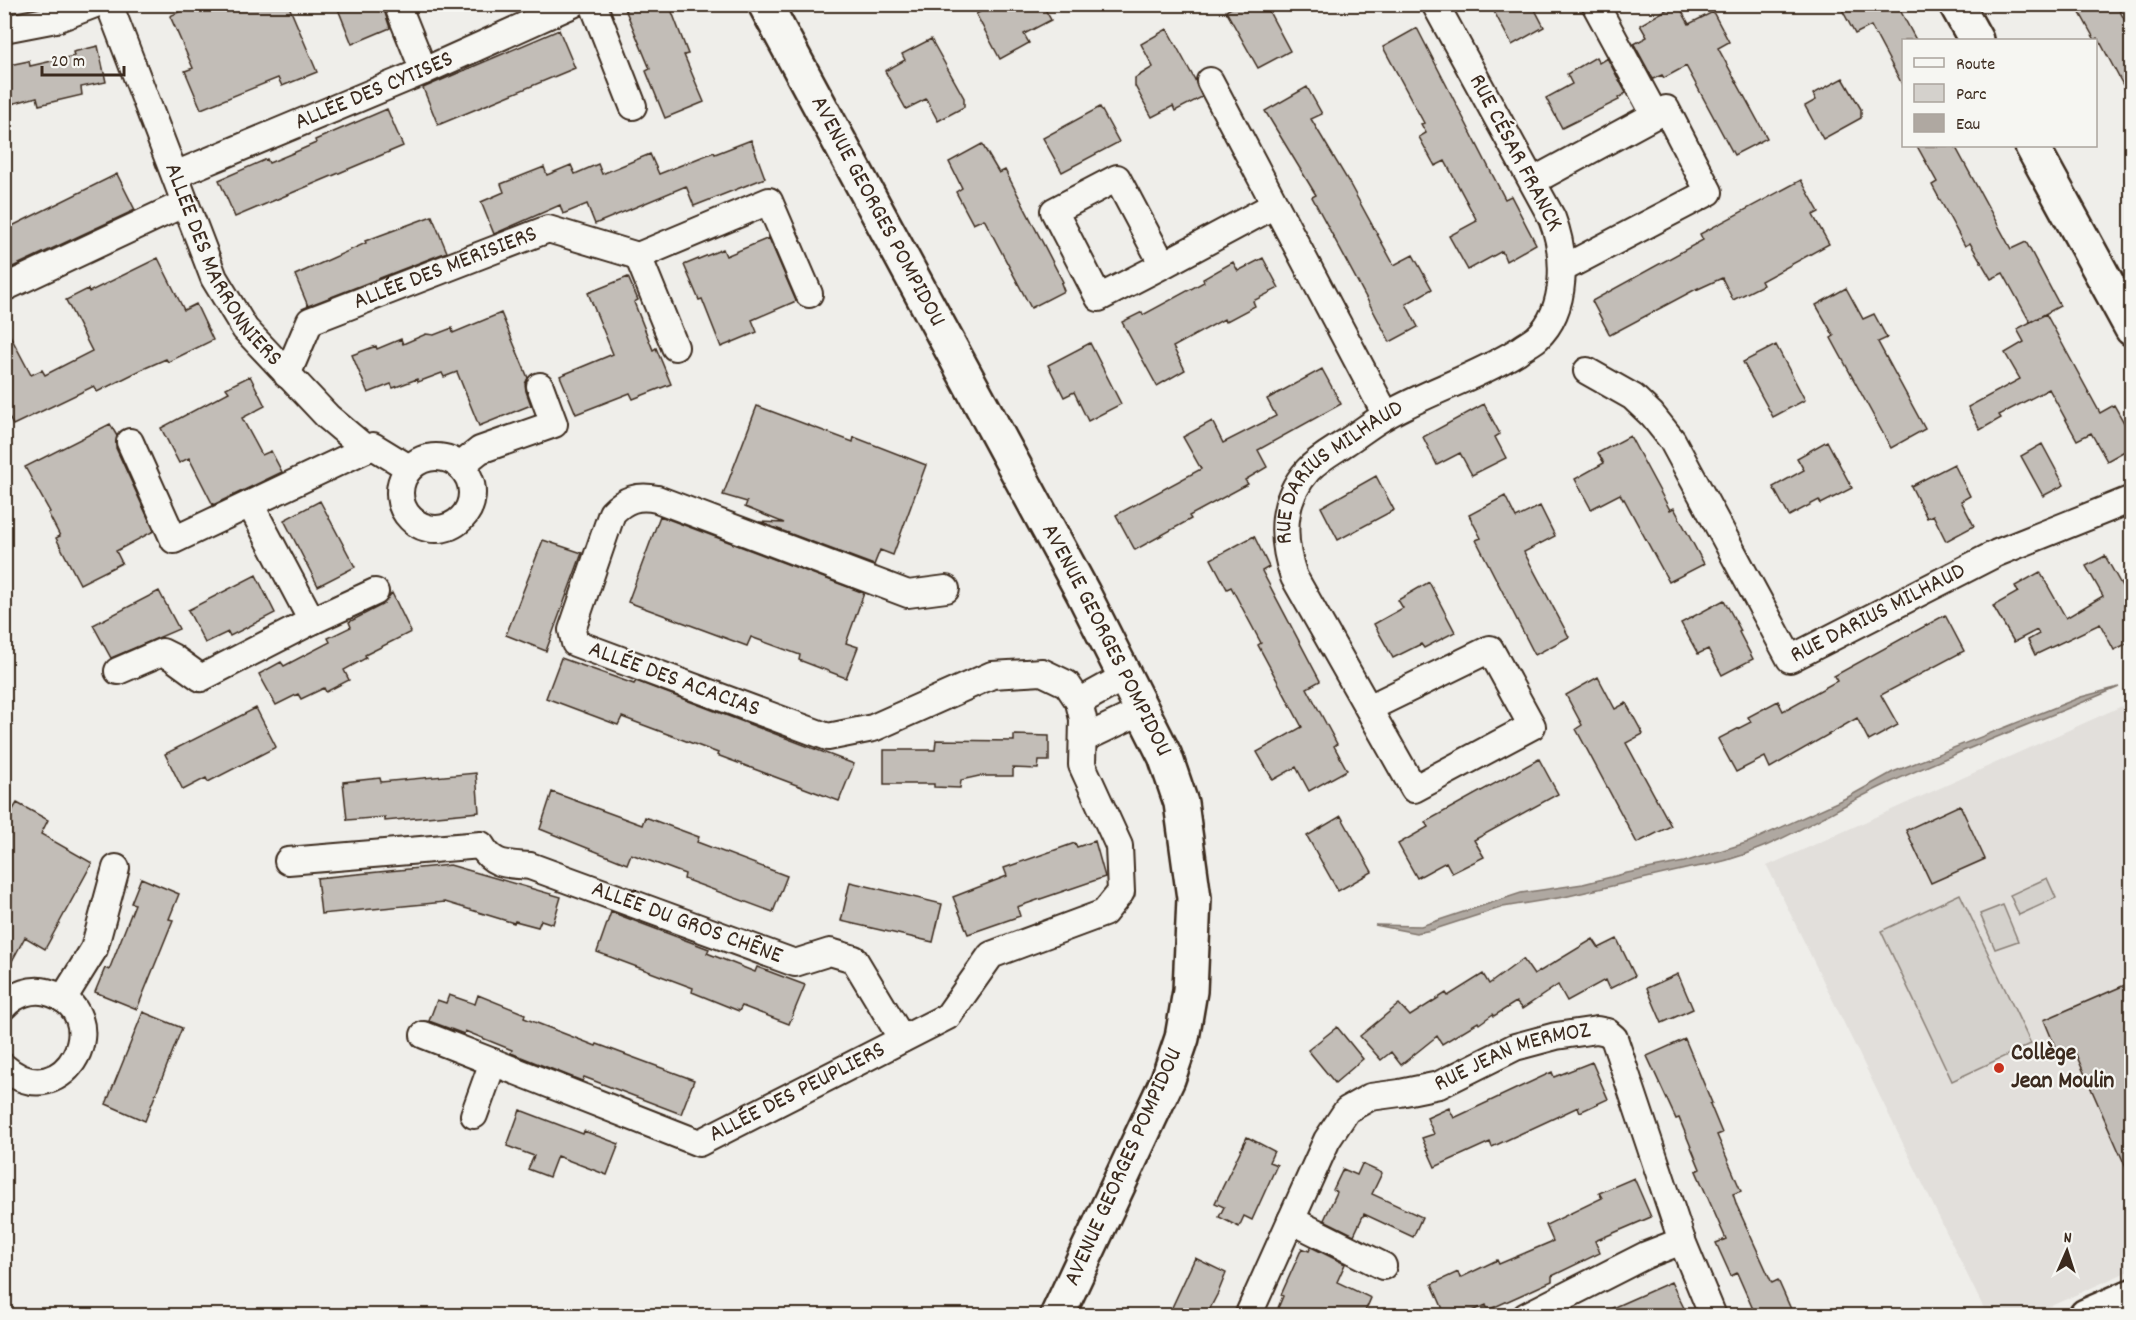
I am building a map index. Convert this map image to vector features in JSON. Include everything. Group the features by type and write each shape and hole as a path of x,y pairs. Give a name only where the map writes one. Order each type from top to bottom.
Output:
{"street":[{"path":"4,29 56,19 96,4"},
{"name":"ALLÉE DES MARRONNIERS","path":"110,4 214,278 245,328 328,417 366,449 373,446 409,468"},
{"path":"397,4 424,71"},
{"name":"ALLÉE DES CYTISES","path":"175,175 424,71 573,4"},
{"path":"593,4 633,106"},
{"name":"AVENUE GEORGES POMPIDOU","path":"765,4 1083,592 1165,756 1181,803 1194,898 1190,991 1182,1038 1168,1079 1057,1316"},
{"name":"RUE CÉSAR FRANCK","path":"1435,4 1533,181 1560,237 1562,269 1556,305 1549,323 1537,338 1504,359"},
{"path":"1595,4 1655,115"},
{"path":"1956,4 1975,39"},
{"path":"1210,81 1386,415"},
{"path":"1533,181 1666,109 1709,192 1562,269"},
{"path":"2033,147 2132,328"},
{"path":"1163,265 1117,178 1054,211 1099,298 1163,265 1275,204"},
{"path":"675,347 638,256 769,201 809,294"},
{"path":"4,288 185,203"},
{"name":"ALLÉE DES MERISIERS","path":"287,375 310,321 548,229 638,256"},
{"name":"RUE DARIUS MILHAUD","path":"1368,708 1490,648 1532,726 1414,789 1368,708 1294,577 1284,537 1285,515 1293,489 1309,469 1386,415 1504,359"},
{"name":"RUE DARIUS MILHAUD","path":"1587,370 1633,397 1652,415 1671,440 1790,659 1997,553 2132,499"},
{"path":"460,466 480,450 554,424 540,386"},
{"path":"130,442 174,540 366,449"},
{"path":"437,457 460,466 466,472 471,484 470,505 464,516 451,526 439,530 426,529 417,525 401,506 399,493 401,481 409,468 419,460 437,457"},
{"name":"ALLÉE DES ACACIAS","path":"946,588 908,594 657,498 639,497 625,501 612,513 572,630 575,643 828,737 873,728 992,675 1042,672 1067,684 1079,702"},
{"path":"250,504 312,621"},
{"path":"118,671 162,652 201,678 312,621 375,592"},
{"path":"902,1039 948,1016 991,955 1104,913 1121,892 1119,846 1082,765 1083,719 1079,702 1126,676"},
{"path":"1083,740 1144,712"},
{"name":"ALLÉE DU GROS CHÊNE","path":"288,861 481,845 488,857 501,863 530,866 795,963 830,952 854,959 902,1039"},
{"path":"63,999 94,949 116,868"},
{"path":"4,1005 23,993 39,991 63,999 76,1013 82,1028 81,1047 75,1061 67,1070 54,1078 28,1080 13,1074 4,1066"},
{"name":"RUE JEAN MERMOZ","path":"1248,1316 1327,1140 1347,1110 1370,1097 1400,1094 1439,1085 1515,1047 1556,1036 1597,1030 1607,1032 1614,1038 1682,1241 1713,1316"},
{"name":"ALLÉE DES PEUPLIERS","path":"424,1035 699,1143 902,1039"},
{"path":"474,1115 493,1062"},
{"path":"1291,1220 1383,1266"},
{"path":"1531,1314 1646,1255 1682,1241"},
{"path":"2086,1316 2132,1296"}],"shaded area":[{"name":"Collège Jean Moulin","path":"2131,702 2131,1270 2031,1315 1987,1315 1767,866"}],"green space":[{"path":"2047,878 2056,898 2019,915 2010,895"},
{"path":"1960,894 2031,1044 1952,1081 1881,931"},
{"path":"2003,905 2018,941 1995,949 1980,914"}],"water":[{"path":"2119,687 1916,771 1791,834 1742,855 1716,863 1564,897 1503,907 1432,930 1416,933 1375,925 1421,926 1521,893 1583,884 1684,862 1749,842 1848,797 1893,772 2081,697"}],"building":[{"path":"196,4 288,4 317,72 282,86 278,78 201,109 185,71 193,68 170,16"},
{"path":"336,4 382,4 390,28 352,44"},
{"path":"623,4 669,4 688,54 684,55 704,102 665,118 646,71 650,69"},
{"path":"995,4 1042,4 1051,20 1024,34 1029,43 1000,59 976,14"},
{"path":"1238,4 1265,4 1290,51 1258,68 1226,11"},
{"path":"1490,4 1532,4 1544,27 1512,45"},
{"path":"1676,4 1689,24 1713,12 1729,42 1718,48 1767,138 1734,155 1686,66 1664,78 1662,75 1653,79 1634,44 1647,37 1640,25"},
{"path":"1839,4 1910,4 1900,10 1915,39 1902,39 1902,84 1871,26 1855,34"},
{"path":"2075,4 2116,4 2132,34 2132,102 2098,38 2094,39"},
{"path":"1417,28 1505,199 1511,196 1536,244 1506,261 1502,251 1468,270 1449,236 1477,221 1445,161 1435,166 1419,137 1426,133 1421,124 1424,123 1383,47"},
{"path":"1167,29 1202,97 1175,111 1173,106 1152,117 1135,86 1135,78 1153,67 1141,44"},
{"path":"559,30 575,68 438,125 423,88"},
{"path":"931,39 964,98 964,107 938,121 926,99 906,109 885,71 905,60 902,54"},
{"path":"98,46 106,82 81,87 82,95 39,105 37,97 11,104 4,66 29,61 30,66 74,56 73,52"},
{"path":"1596,57 1599,63 1607,58 1626,93 1618,98 1619,100 1562,128 1546,98 1572,84 1567,74"},
{"path":"1843,78 1861,109 1861,118 1823,139 1805,106 1816,100 1813,94"},
{"path":"1307,87 1322,114 1311,119 1394,265 1413,255 1432,289 1406,304 1418,327 1390,342 1312,197 1316,195 1265,111"},
{"path":"1100,107 1119,142 1062,172 1043,138"},
{"path":"387,109 403,146 235,217 219,180 267,159 269,163 293,153 316,143 315,140"},
{"path":"751,140 765,178 694,206 686,186 595,224 587,204 563,214 560,205 494,234 481,202 504,192 501,184 544,167 547,175 571,165 575,174 598,164 602,174 650,154 659,174"},
{"path":"982,144 999,173 1005,170 1063,282 1061,283 1064,291 1031,308 984,219 973,224 956,192 962,188 949,162"},
{"path":"1918,147 1956,147 2011,249 2026,242 2060,306 2030,322 2003,273 1991,279 1970,243 1965,246 1932,185 1937,182"},
{"path":"117,174 135,210 4,271 4,230"},
{"path":"1801,180 1819,212 1813,215 1829,244 1761,281 1763,285 1733,300 1722,278 1698,288 1610,335 1592,301 1703,240 1700,234"},
{"path":"432,216 447,252 308,306 295,275 366,243 365,241"},
{"path":"769,238 796,301 752,320 757,332 721,347 702,299 699,300 684,265 723,249 726,256"},
{"path":"158,258 184,310 196,304 213,340 168,362 166,359 143,369 97,392 94,386 13,425 4,408 4,324 31,375 42,370 45,375 92,351 66,300 88,289 89,292"},
{"path":"1263,258 1279,288 1253,301 1255,306 1225,322 1224,319 1173,347 1185,370 1157,386 1122,322 1142,312 1143,315 1204,282 1203,279 1233,262 1238,271"},
{"path":"628,277 638,300 634,302 653,350 656,348 671,384 633,399 630,393 576,414 560,376 613,354 588,293"},
{"path":"1846,288 1863,319 1874,314 1887,338 1878,342 1925,429 1891,448 1831,338 1834,336 1816,305"},
{"path":"501,313 528,378 525,384 531,405 479,426 457,372 444,377 442,373 418,382 417,379 393,388 391,384 368,393 352,355 376,346 377,349 401,339 403,344 426,334 434,335 452,328 453,333"},
{"path":"2046,314 2100,413 2114,405 2132,437 2132,447 2107,461 2091,433 2077,440 2049,389 1999,415 2001,418 1980,430 1968,407 2020,379 2005,353 2024,342 2017,329"},
{"path":"1090,343 1121,404 1088,421 1074,392 1064,397 1048,365"},
{"path":"1776,345 1805,400 1773,417 1743,362"},
{"path":"1322,369 1341,404 1258,450 1267,467 1245,480 1248,484 1189,516 1191,519 1135,550 1116,515 1201,469 1183,437 1212,421 1223,443 1276,416 1267,399"},
{"path":"250,376 265,406 242,418 262,455 271,451 282,472 213,505 189,458 179,463 161,428 229,392 226,388"},
{"path":"1484,404 1500,434 1495,437 1506,458 1472,475 1460,453 1437,465 1423,437"},
{"path":"757,406 853,442 854,437 926,465 893,555 880,550 874,565 759,522 784,523 745,507 747,502 723,495"},
{"path":"110,424 117,436 116,448 154,531 116,551 122,563 80,584 56,538 60,536 48,513 50,512 25,467"},
{"path":"1630,436 1670,510 1674,508 1704,564 1669,582 1620,494 1591,509 1575,479 1604,463 1598,453"},
{"path":"1827,441 1852,488 1821,504 1819,500 1789,516 1773,487 1804,470 1797,458"},
{"path":"2042,444 2064,485 2043,496 2021,456"},
{"path":"1954,464 1970,496 1961,501 1974,526 1946,541 1933,515 1927,518 1911,486"},
{"path":"1376,476 1394,510 1338,540 1321,507"},
{"path":"1505,496 1516,518 1540,506 1555,536 1524,552 1569,637 1535,655 1476,540 1481,538 1469,515"},
{"path":"320,501 355,567 318,586 284,520"},
{"path":"660,516 864,593 846,643 858,647 846,678 799,660 800,655 751,637 747,646 628,602"},
{"path":"1254,536 1269,567 1262,571 1320,681 1307,688 1337,744 1334,746 1347,770 1309,791 1296,767 1273,780 1257,752 1302,727 1258,645 1261,643 1231,587 1227,589 1211,559"},
{"path":"543,540 582,553 546,651 506,635"},
{"path":"2105,556 2132,604 2132,641 2114,650 2100,624 2035,655 2028,640 2039,634 2037,630 2014,642 1993,606 2018,592 2015,586 2040,572 2066,618 2103,596 2086,566"},
{"path":"256,575 275,613 230,636 228,632 205,643 188,610"},
{"path":"1429,582 1455,632 1424,648 1421,644 1393,658 1374,624 1403,608 1398,600"},
{"path":"159,591 179,629 111,658 93,625"},
{"path":"392,593 411,632 365,655 366,658 344,670 349,680 326,692 324,688 301,699 298,694 276,705 259,674 281,662 284,666 330,642 328,638 351,627 349,622 382,605"},
{"path":"1724,600 1753,659 1722,675 1708,649 1698,654 1681,623"},
{"path":"1945,615 1964,651 1881,695 1898,725 1869,741 1857,718 1770,768 1765,757 1736,772 1718,739 1751,722 1748,717 1778,701 1783,711 1837,681 1834,676"},
{"path":"561,658 634,684 636,681 854,764 839,801 622,717 618,725 546,698"},
{"path":"1598,677 1615,709 1626,703 1643,734 1626,743 1671,826 1637,843 1576,729 1582,725 1566,695"},
{"path":"256,708 276,747 208,782 206,778 183,790 165,754"},
{"path":"1014,735 1049,736 1049,761 1039,761 1038,769 1013,768 1013,776 979,776 961,780 960,788 934,787 934,784 884,784 884,750 935,750 936,740 1014,741"},
{"path":"1539,759 1558,794 1474,840 1484,857 1452,873 1446,862 1417,878 1398,844 1428,827 1425,822"},
{"path":"476,773 479,812 385,821 385,817 347,820 343,782 380,778 381,782"},
{"path":"552,792 642,825 645,817 699,837 697,842 787,876 773,912 684,879 685,874 631,854 627,864 540,829"},
{"path":"17,803 48,820 41,834 92,863 45,949 25,937 4,976 4,824"},
{"path":"1960,805 1985,859 1931,883 1906,830"},
{"path":"1341,816 1372,872 1338,891 1307,836"},
{"path":"1095,841 1105,877 1017,907 1020,916 968,934 953,897 1007,876 1004,868 1075,843 1077,847"},
{"path":"450,865 561,897 553,924 541,920 538,927 515,921 514,923 445,902 321,914 317,878"},
{"path":"141,878 179,894 169,919 173,920 137,1009 95,992 105,968 109,970 135,904 131,903"},
{"path":"850,882 942,904 933,942 841,921"},
{"path":"611,912 709,949 707,953 755,972 757,967 805,985 789,1024 742,1006 739,1011 692,992 693,988 597,952"},
{"path":"1593,939 1599,948 1617,939 1635,976 1609,989 1605,980 1567,1001 1558,985 1522,1009 1516,1002 1442,1044 1437,1036 1401,1065 1391,1052 1381,1060 1360,1036 1399,1004 1410,1016 1446,993 1448,996 1483,974 1489,984 1523,959 1534,975"},
{"path":"1678,974 1693,1009 1662,1023 1647,988"},
{"path":"2132,982 2132,1181 2074,1050 2059,1056 2044,1020"},
{"path":"449,995 475,1004 478,995 525,1014 524,1018 694,1080 681,1114 584,1077 582,1081 511,1053 512,1050 465,1031 464,1034 429,1021 437,1000 446,1003"},
{"path":"143,1012 182,1028 145,1121 106,1104"},
{"path":"1337,1027 1363,1059 1335,1083 1308,1050"},
{"path":"1685,1039 1712,1103 1710,1104 1722,1133 1717,1135 1741,1191 1733,1194 1737,1206 1772,1283 1778,1280 1794,1316 1756,1316 1737,1273 1731,1276 1716,1243 1726,1239 1696,1171 1700,1169 1679,1118 1676,1119 1647,1056"},
{"path":"1592,1062 1608,1099 1580,1112 1578,1107 1492,1147 1490,1142 1435,1167 1422,1138 1434,1134 1427,1118 1449,1108 1454,1118 1552,1072 1554,1077"},
{"path":"520,1110 583,1134 584,1131 619,1144 607,1175 557,1156 549,1177 528,1169 534,1156 507,1146"},
{"path":"1247,1137 1274,1151 1269,1162 1277,1165 1252,1220 1244,1216 1239,1227 1219,1217 1224,1207 1215,1203"},
{"path":"1362,1164 1382,1173 1372,1194 1422,1217 1413,1237 1364,1214 1354,1235 1324,1220 1337,1192 1333,1190 1343,1169 1357,1175"},
{"path":"1634,1178 1651,1217 1595,1241 1600,1253 1552,1276 1552,1281 1488,1310 1486,1305 1462,1316 1446,1316 1432,1284 1458,1272 1460,1278 1497,1260 1499,1264 1553,1241 1546,1225 1602,1198 1599,1193"},
{"path":"1311,1247 1345,1264 1337,1282 1371,1298 1363,1316 1295,1316 1278,1308 1283,1296 1281,1295 1302,1248 1309,1251"},
{"path":"1195,1258 1226,1273 1218,1293 1206,1316 1168,1316"},
{"path":"1671,1282 1688,1316 1594,1316"}],"place":[{"name":"Collège Jean Moulin","path":"1999,1068"}]}
